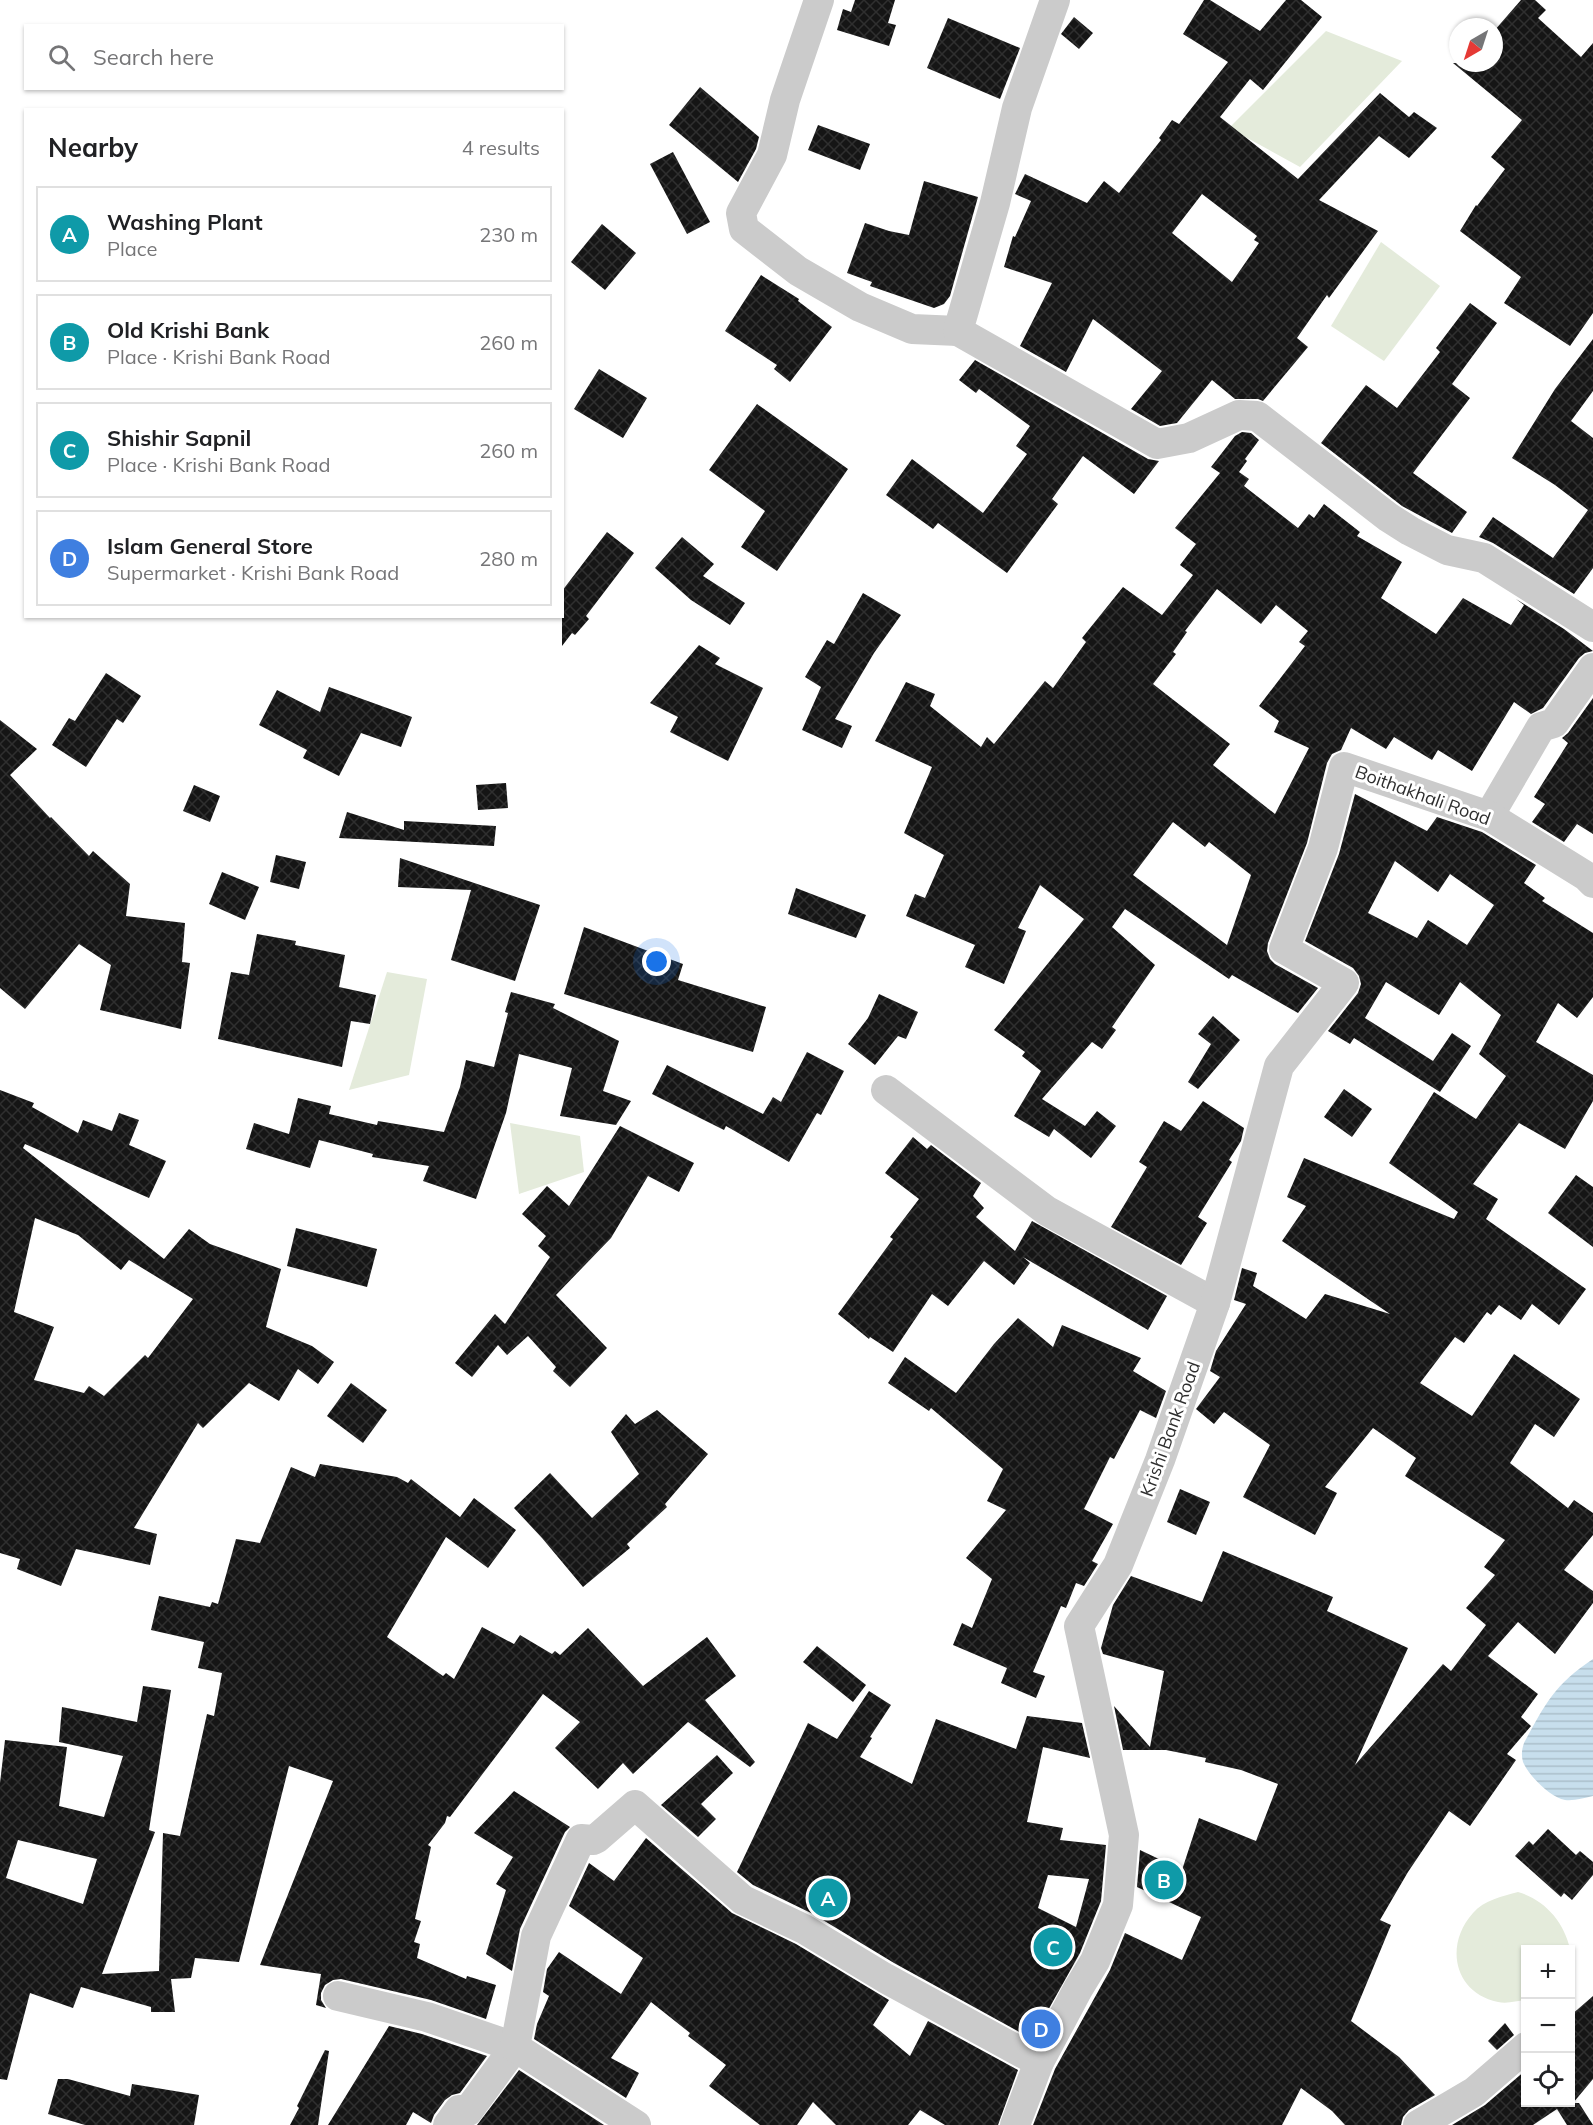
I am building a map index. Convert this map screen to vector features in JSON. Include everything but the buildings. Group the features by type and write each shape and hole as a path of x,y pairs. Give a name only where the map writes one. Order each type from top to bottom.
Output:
{"street":[{"path":"819,0 785,100 772,155 741,213 744,229 798,271 860,307 912,329 958,331 1157,444 1189,438 1239,415 1257,416 1388,517 1410,531 1447,550 1484,558 1593,627"},
{"path":"958,331 995,203 1017,108 1055,0"},
{"path":"1488,816 1541,727 1554,723 1593,668"},
{"name":"Boithakhali Road","path":"1344,767 1488,816 1593,882"},
{"name":"Krishi Bank Road","path":"1015,2125 1039,2062 1095,1961 1118,1905 1124,1835 1079,1626 1118,1565 1160,1460 1215,1303 1279,1066 1344,983 1284,949 1323,848 1344,767"},
{"path":"886,1090 1047,1211 1215,1303"},
{"path":"448,2125 459,2110 468,2111 515,2047 536,1936 582,1839 597,1838 635,1805 743,1900 804,1929 885,1978 1039,2062"},
{"path":"338,1996 427,2017 515,2047 636,2125"},
{"path":"1418,2125 1474,2092 1521,2051"}],"green space":[{"path":"1326,31 1402,61 1300,167 1229,128"},
{"path":"1381,242 1440,286 1384,361 1331,326"},
{"path":"387,972 427,979 409,1075 349,1090"},
{"path":"510,1123 580,1136 584,1172 519,1194"},
{"path":"1518,1892 1537,1900 1558,1921 1569,1945 1521,1945 1521,2001 1508,2003 1483,1997 1471,1989 1458,1966 1458,1939 1464,1926 1477,1909 1494,1899"}],"water":[{"path":"1593,1659 1593,1796 1565,1800 1547,1790 1530,1773 1523,1762 1523,1748 1538,1717 1552,1696 1569,1677"}],"place":[{"name":"Old Krishi Bank","path":"1164,1880"},
{"name":"Washing Plant","path":"828,1898"},
{"name":"Shishir Sapnil","path":"1053,1947"},
{"name":"Islam General Store","path":"1041,2029"}]}
